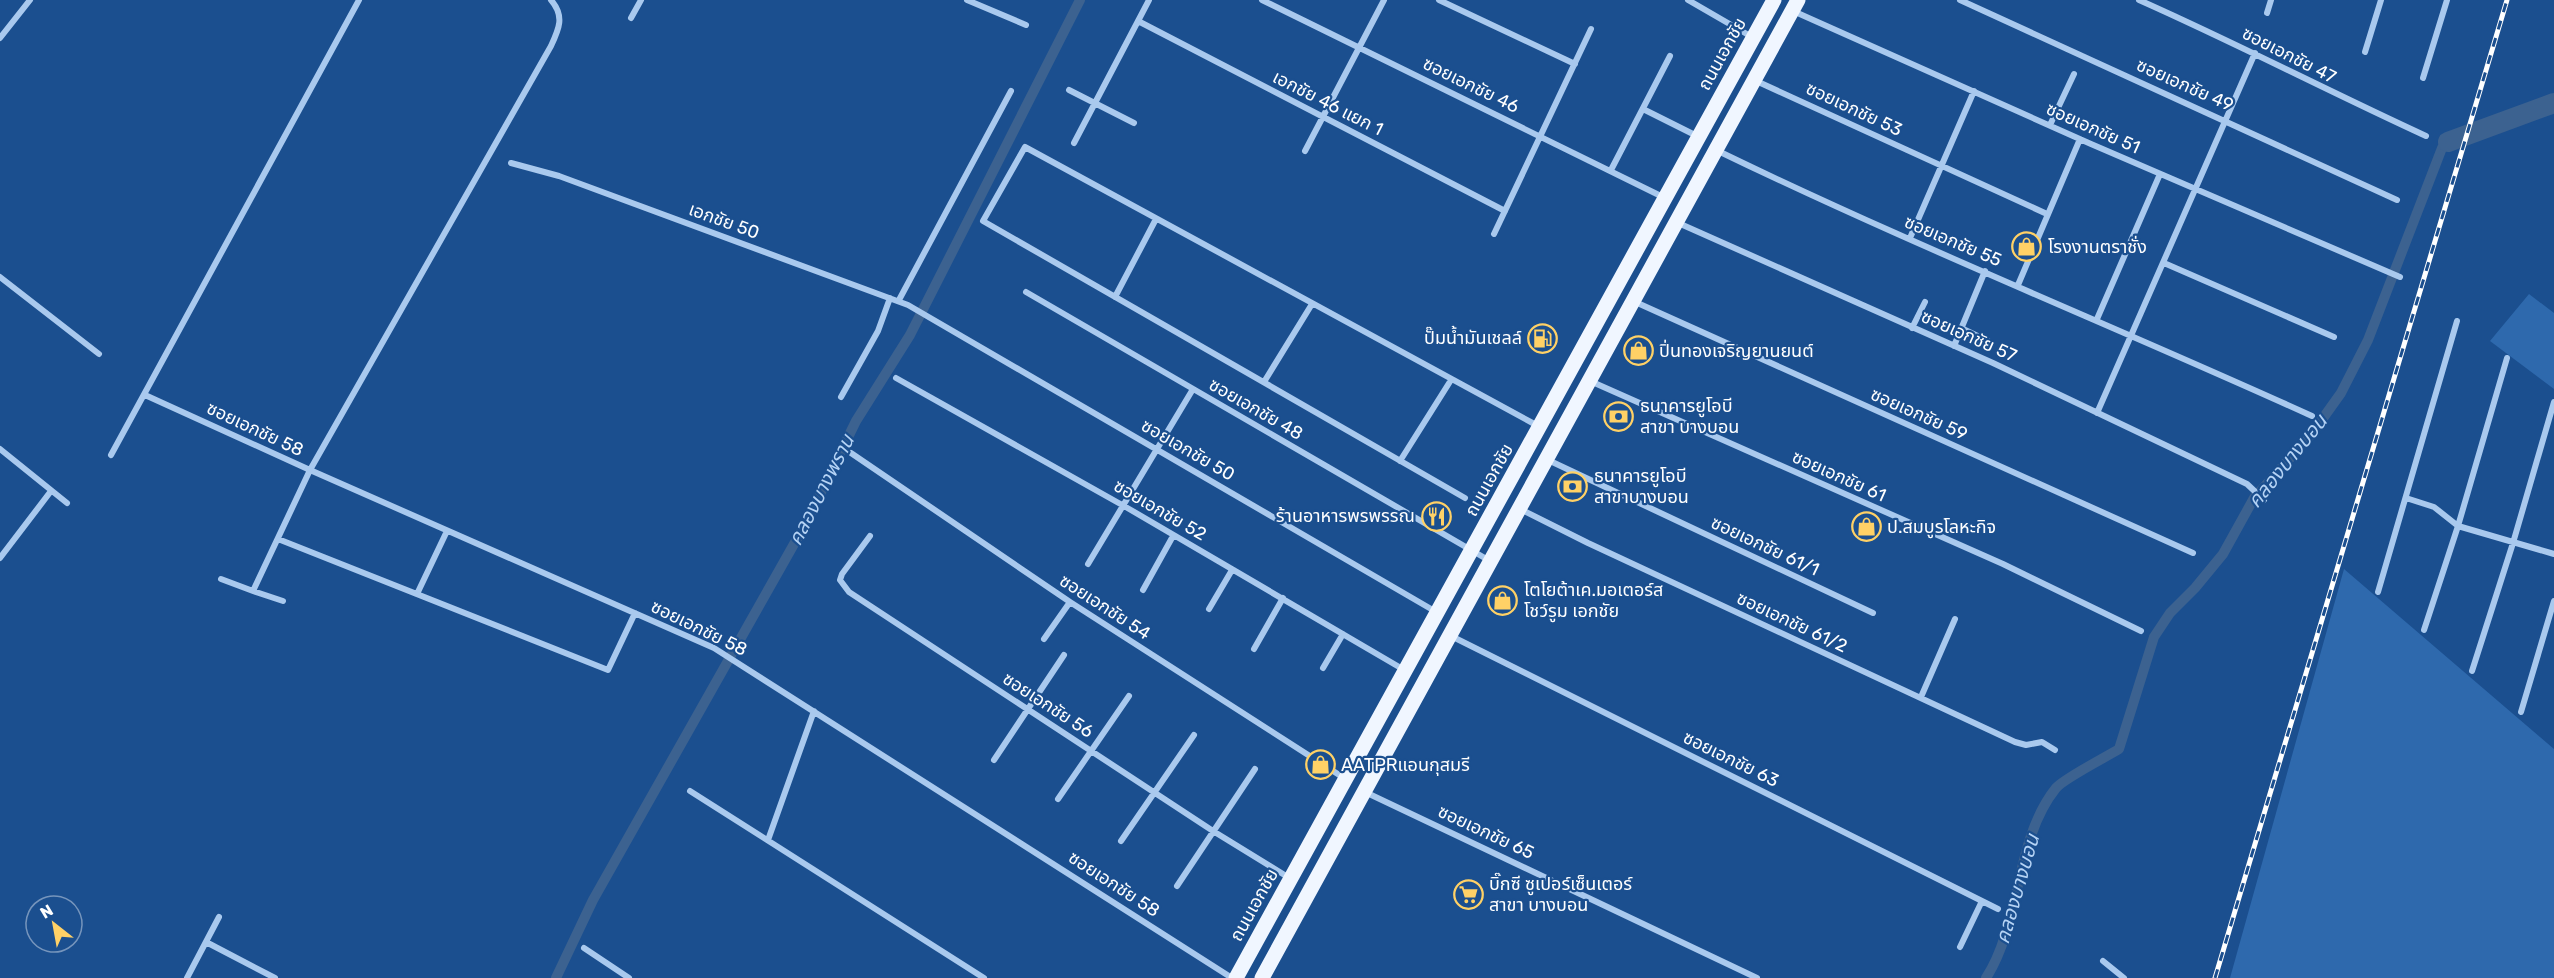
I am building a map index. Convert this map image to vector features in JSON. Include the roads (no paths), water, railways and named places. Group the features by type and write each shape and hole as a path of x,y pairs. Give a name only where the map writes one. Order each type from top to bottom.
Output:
{"main road":[{"name":"ถนนเอกชัย","path":"1234,978 1438,614 1774,0"},
{"path":"1262,978 1795,5"},
{"path":"1753,38 1772,48"}],"street":[{"path":"0,38 30,0"},
{"path":"111,455 359,0"},
{"path":"253,591 310,470 551,46 561,25 560,12 551,0"},
{"path":"631,18 641,0"},
{"path":"967,0 1026,25"},
{"path":"1074,143 1149,0"},
{"name":"ซอยเอกชัย 46","path":"1262,0 1666,199"},
{"path":"1305,151 1384,0"},
{"path":"1439,0 1575,64"},
{"path":"1688,0 1753,38"},
{"name":"ซอยเอกชัย 49","path":"1960,0 2225,119 2397,200"},
{"name":"ซอยเอกชัย 47","path":"2139,0 2426,136"},
{"path":"2267,13 2271,0"},
{"path":"2365,52 2381,0"},
{"path":"2423,78 2447,0"},
{"name":"ซอยเอกชัย 51","path":"1795,5 2050,126 2400,277"},
{"name":"เอกชัย 46 แยก 1","path":"1138,21 1505,211"},
{"path":"1494,234 1591,29"},
{"path":"2097,412 2254,53"},
{"path":"1611,170 1670,56"},
{"path":"2050,126 2074,74"},
{"name":"ซอยเอกชัย 53","path":"1753,80 2047,214"},
{"path":"1069,90 1134,123"},
{"path":"899,300 1011,91"},
{"path":"1910,238 1974,91"},
{"path":"1643,110 1699,137"},
{"path":"2018,285 2080,139"},
{"path":"1465,498 983,221 1025,147 1540,428"},
{"name":"ซอยเอกชัย 55","path":"1715,150 1798,190 2132,334 2312,416"},
{"name":"เอกชัย 50","path":"511,163 559,176 899,300 924,314"},
{"path":"2097,319 2160,174"},
{"path":"1115,297 1156,219"},
{"name":"ซอยเอกชัย 57","path":"1675,222 2097,412 2247,484 2264,500"},
{"path":"2164,263 2334,337"},
{"path":"1954,346 1985,271"},
{"path":"0,277 99,354"},
{"name":"ซอยเอกชัย 48","path":"1026,292 1491,561"},
{"path":"841,397 878,331 890,298"},
{"name":"ซอยเอกชัย 59","path":"1632,301 2193,554"},
{"path":"1912,327 1925,302"},
{"path":"1264,382 1312,304"},
{"name":"ซอยเอกชัย 50","path":"924,314 1438,614"},
{"path":"2378,592 2457,321"},
{"path":"1961,328 1988,341"},
{"path":"2424,630 2458,526 2507,358"},
{"name":"ซอยเอกชัย 52","path":"896,378 1124,506 1406,671"},
{"path":"1400,460 1451,380"},
{"name":"ซอยเอกชัย 61","path":"1589,380 2003,564 2141,631"},
{"path":"1088,564 1193,389"},
{"name":"ซอยเอกชัย 58","path":"145,395 714,648 1234,978"},
{"path":"2472,671 2513,543 2554,402"},
{"path":"0,451 67,503"},
{"name":"ซอยเอกชัย 54","path":"851,453 1070,602 1346,780"},
{"name":"ซอยเอกชัย 61/1","path":"1546,459 1873,613"},
{"path":"0,558 51,491"},
{"path":"2406,498 2434,507 2458,526 2554,554"},
{"name":"ซอยเอกชัย 61/2","path":"1519,508 1588,543 2014,742 2026,745 2042,742 2055,750"},
{"path":"417,594 447,531"},
{"name":"ซอยเอกชัย 56","path":"870,536 842,574 840,580 843,587 1090,751 1291,879"},
{"path":"1143,590 1173,536"},
{"path":"278,540 608,670 635,613"},
{"path":"1209,609 1233,570"},
{"path":"221,579 283,601"},
{"path":"1254,649 1283,598"},
{"path":"2521,712 2554,601"},
{"path":"1044,639 1070,602"},
{"path":"1921,697 1955,619"},
{"path":"1323,668 1343,634"},
{"name":"ซอยเอกชัย 63","path":"1451,636 1998,909"},
{"path":"994,760 1064,655"},
{"path":"1058,799 1129,696"},
{"path":"768,840 814,711"},
{"path":"1121,841 1194,735"},
{"path":"1176,886 1255,769"},
{"path":"690,791 984,978"},
{"name":"ซอยเอกชัย 65","path":"1365,791 1757,978"},
{"path":"1959,947 1982,901"},
{"path":"187,978 219,917"},
{"path":"206,942 275,978"},
{"path":"584,948 629,978"},
{"path":"2103,961 2124,978"}],"waterway":[{"name":"คลองบางพราน","path":"556,978 593,900 807,521 856,421 910,335 1080,0"},
{"name":"คลองบางบอน","path":"2448,142 2554,103"},
{"name":"คลองบางบอน","path":"1986,978 1998,956 2006,932 2032,832 2042,809 2060,784 2119,749 2154,637 2170,613 2195,588 2223,554 2254,498 2311,435 2341,393 2368,340 2442,148 2448,142"}],"railway":[{"path":"2215,978 2507,0"}],"place":[{"name":"โรงงานตราชั่ง","path":"2027,247"},
{"name":"ปั๊มน้ำมันเชลล์","path":"1543,338"},
{"name":"ปิ่นทองเจริญยานยนต์","path":"1638,351"},
{"name":"ธนาคารยูโอบี สาขา บางบอน","path":"1619,416"},
{"name":"ธนาคารยูโอบี สาขาบางบอน","path":"1573,486"},
{"name":"ร้านอาหารพรพรรณ","path":"1436,516"},
{"name":"ป.สมบูรโลหะกิจ","path":"1866,527"},
{"name":"โตโยต้าเค.มอเตอร์ส โชว์รูม เอกชัย","path":"1503,600"},
{"name":"AATPRแอนกุสมรี","path":"1320,765"},
{"name":"บิ๊กซี ซูเปอร์เซ็นเตอร์ สาขา บางบอน","path":"1468,894"}]}
